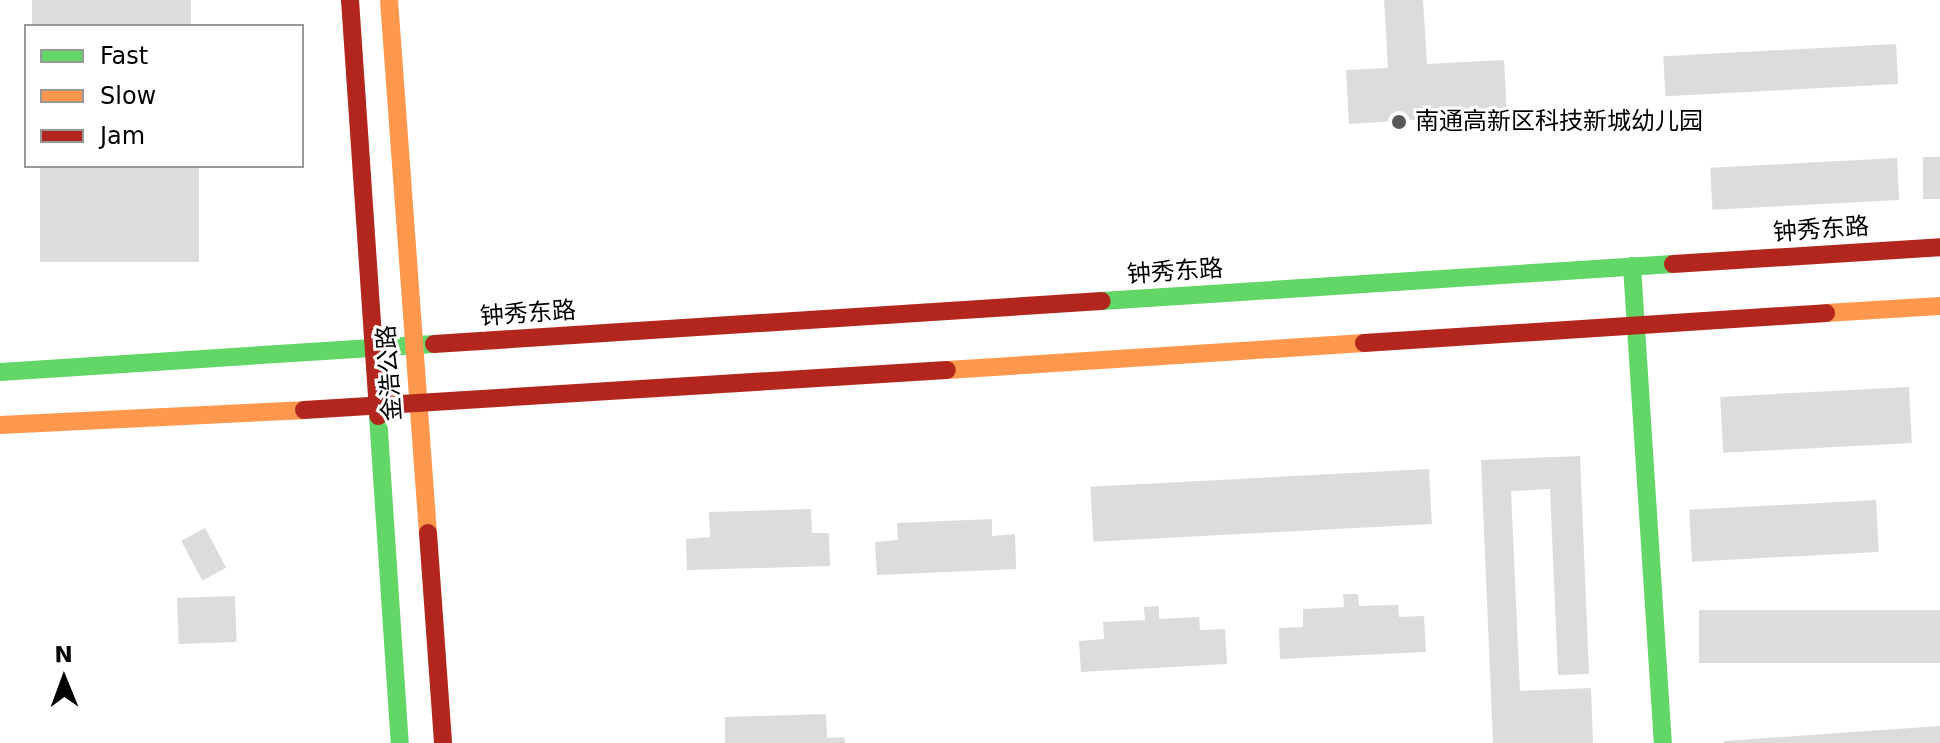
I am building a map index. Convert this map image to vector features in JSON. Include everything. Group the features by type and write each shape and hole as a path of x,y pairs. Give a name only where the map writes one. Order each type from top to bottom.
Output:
{"main road":[{"path":"350,0 400,743"},
{"name":"金浩公路","path":"389,0 443,743"},
{"name":"钟秀东路","path":"375,348 1940,247"},
{"path":"1632,266 1663,743"},
{"path":"0,425 379,407 1940,306"},
{"path":"0,372 375,348"}],"building":[{"path":"32,0 191,0 191,24 32,24"},
{"path":"1384,0 1423,0 1427,64 1504,60 1507,114 1349,124 1346,70 1388,68"},
{"path":"1896,44 1898,84 1665,96 1663,56"},
{"path":"1923,157 1940,157 1940,199 1923,199"},
{"path":"1897,158 1899,200 1712,210 1710,168"},
{"path":"40,168 199,168 199,262 40,262"},
{"path":"1909,387 1912,443 1723,453 1720,397"},
{"path":"1580,456 1589,674 1558,675 1550,489 1511,491 1520,691 1591,688 1593,743 1493,743 1481,460"},
{"path":"1429,469 1432,524 1093,542 1090,487"},
{"path":"1876,500 1879,552 1692,562 1689,510"},
{"path":"811,509 812,533 829,533 830,566 687,570 686,539 710,537 709,512"},
{"path":"992,519 992,536 1015,534 1016,569 877,575 875,542 898,540 897,523"},
{"path":"205,528 226,568 202,580 181,541"},
{"path":"1343,594 1358,594 1359,606 1398,605 1399,617 1424,616 1426,652 1280,659 1279,628 1303,627 1303,609 1344,607"},
{"path":"235,596 237,642 179,644 177,598"},
{"path":"1159,606 1159,619 1199,617 1200,630 1225,629 1227,664 1081,672 1079,641 1104,639 1103,622 1145,620 1144,607"},
{"path":"1699,610 1940,610 1940,663 1699,663"},
{"path":"826,714 827,738 844,737 845,743 725,743 725,717"},
{"path":"1940,726 1940,743 1724,743 1724,741"}],"traffic: fast":[{"path":"1102,301 1673,264"},
{"path":"1632,266 1663,743"},
{"path":"0,372 434,344"},
{"path":"378,416 400,743"}],"traffic: slow":[{"path":"389,0 428,533"},
{"path":"1826,313 1940,306"},
{"path":"947,370 1364,343"},
{"path":"0,425 304,410"}],"traffic: jam":[{"path":"350,0 378,416"},
{"path":"1673,264 1940,247"},
{"path":"434,344 1102,301"},
{"path":"1364,343 1826,313"},
{"path":"304,410 947,370"},
{"path":"428,533 443,743"}],"place":[{"name":"南通高新区科技新城幼儿园","path":"1399,122"}]}
